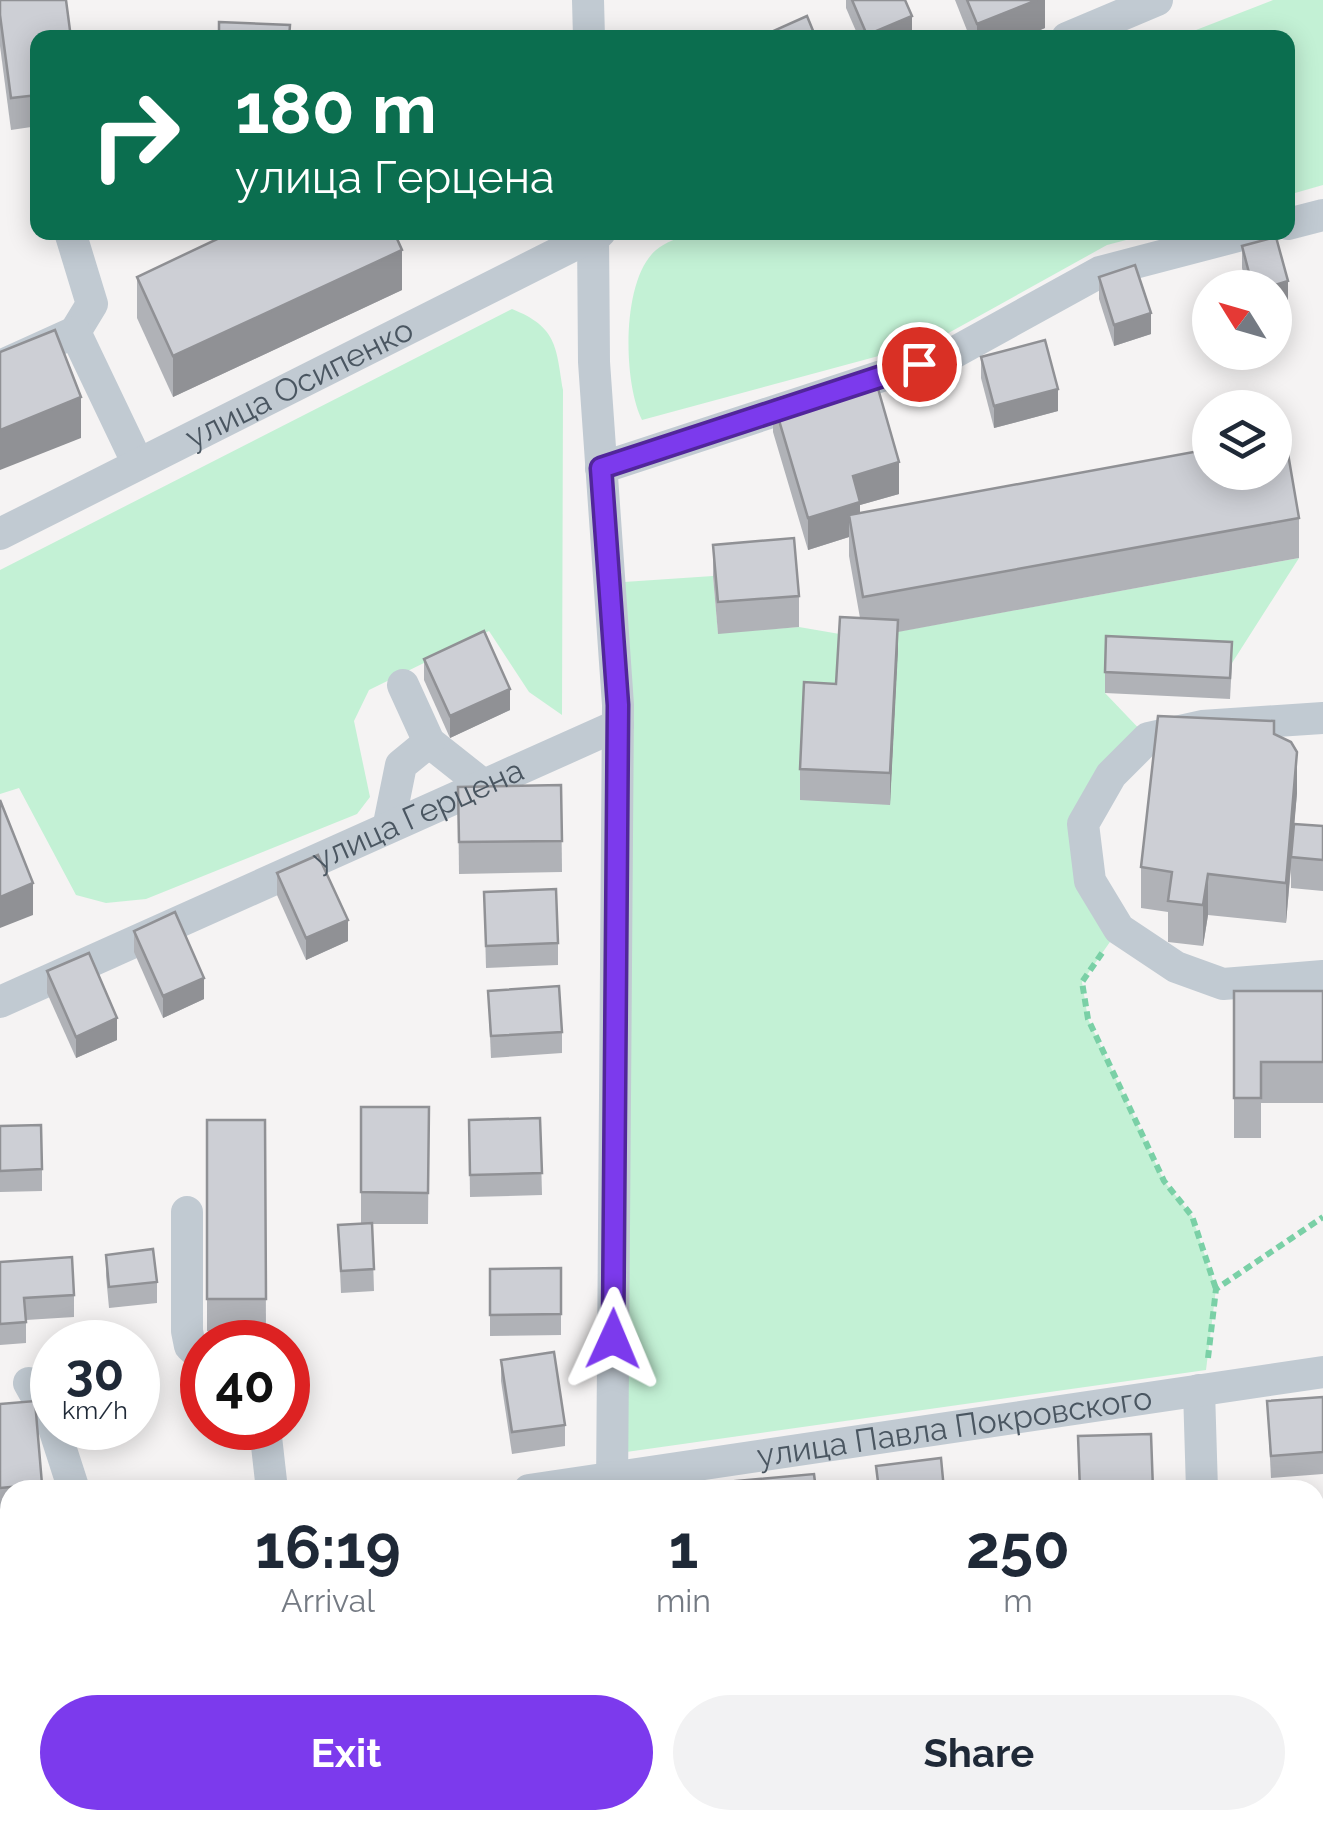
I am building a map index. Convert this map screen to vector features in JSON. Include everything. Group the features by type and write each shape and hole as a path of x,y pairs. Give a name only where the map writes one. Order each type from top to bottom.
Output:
{"street":[{"path":"588,0 589,30"},
{"path":"1086,30 1157,0"},
{"path":"1295,222 1323,215"},
{"path":"0,366 74,332 92,304 72,240"},
{"name":"улица Осипенко","path":"0,534 583,240"},
{"path":"595,240 594,362 618,726 612,1480"},
{"path":"601,468 955,352 1100,272 1222,240"},
{"path":"74,332 138,464"},
{"path":"404,686 429,742 482,784"},
{"path":"1323,718 1202,726 1148,738 1111,775 1083,824 1090,882 1120,928 1176,967 1223,984 1323,976"},
{"name":"улица Герцена","path":"0,1002 390,824 618,726"},
{"path":"390,824 400,765 429,742"},
{"path":"186,1212 187,1320"},
{"name":"улица Павла Покровского","path":"629,1480 1203,1380 1323,1372"},
{"path":"1202,1480 1203,1380"},
{"path":"61,1450 71,1480"},
{"path":"267,1450 271,1480"}],"path":[{"path":"1120,928 1082,982 1088,1020 1164,1181 1192,1216 1216,1289 1203,1380"},
{"path":"1216,1289 1323,1218"}],"green space":[{"path":"1273,0 1323,0 1323,185 1295,193 1295,30 1196,30"},
{"path":"1126,240 1107,245 934,341 642,420 631,382 631,307 645,264 668,242"},
{"path":"512,309 538,323 552,340 563,390 562,715 529,692 489,631 369,690 354,721 370,797 357,814 146,899 106,903 76,895 19,788 0,794 0,570"},
{"path":"1299,558 1232,663 1106,658 1105,693 1148,738 1083,824 1119,929 1082,982 1088,1019 1164,1181 1192,1216 1216,1289 1206,1370 612,1454 609,583 713,576 718,633 799,627 863,638"}],"building":[{"path":"0,0 66,0 70,30 30,30 30,96 11,98"},
{"path":"852,0 905,0 912,16 879,30 865,30"},
{"path":"967,0 1037,0 977,24"},
{"path":"807,16 813,30 776,30"},
{"path":"219,22 290,25 290,30 219,30"},
{"path":"215,240 398,240 402,250 173,356 137,277"},
{"path":"1277,240 1285,270 1248,270 1242,246"},
{"path":"1135,265 1151,313 1114,325 1099,277"},
{"path":"55,330 81,397 0,430 0,352"},
{"path":"1045,340 1058,389 994,406 981,357"},
{"path":"873,371 899,462 853,476 860,502 808,518 773,400"},
{"path":"1192,452 1192,490 1292,490 1292,477 1299,518 863,597 849,515"},
{"path":"794,538 799,596 718,602 713,545"},
{"path":"840,617 898,620 890,773 800,769 804,682 836,684"},
{"path":"484,631 510,689 450,716 424,659"},
{"path":"1106,636 1232,642 1230,678 1105,672"},
{"path":"1158,716 1274,721 1274,734 1291,742 1297,752 1286,883 1208,874 1203,905 1168,901 1172,872 1141,867"},
{"path":"561,785 562,841 459,842 458,787"},
{"path":"0,800 33,883 0,897"},
{"path":"1294,824 1323,826 1323,860 1291,857"},
{"path":"318,855 348,920 306,938 277,873"},
{"path":"556,889 558,943 486,946 484,892"},
{"path":"175,912 204,978 163,996 134,931"},
{"path":"89,953 117,1018 76,1037 47,971"},
{"path":"559,986 562,1032 491,1036 488,991"},
{"path":"1234,991 1323,991 1323,1062 1261,1062 1261,1098 1234,1098"},
{"path":"361,1107 429,1107 428,1193 361,1192"},
{"path":"540,1118 542,1173 470,1175 469,1120"},
{"path":"207,1120 265,1120 266,1299 207,1299"},
{"path":"41,1125 42,1169 0,1171 0,1126"},
{"path":"372,1223 374,1269 341,1271 338,1225"},
{"path":"153,1249 157,1282 109,1287 106,1255"},
{"path":"72,1257 74,1295 24,1298 26,1322 0,1324 0,1262"},
{"path":"561,1268 561,1314 490,1315 490,1269"},
{"path":"554,1352 565,1425 512,1432 501,1360"},
{"path":"1323,1397 1323,1452 1271,1456 1267,1401"},
{"path":"30,1401 30,1450 39,1450 42,1480 0,1480 0,1404"},
{"path":"1151,1434 1153,1480 1080,1480 1078,1436"},
{"path":"941,1458 943,1480 878,1480 876,1466"},
{"path":"814,1474 815,1480 748,1480"}],"route":[{"path":"613,1339 618,705 601,468 919,364"}]}
